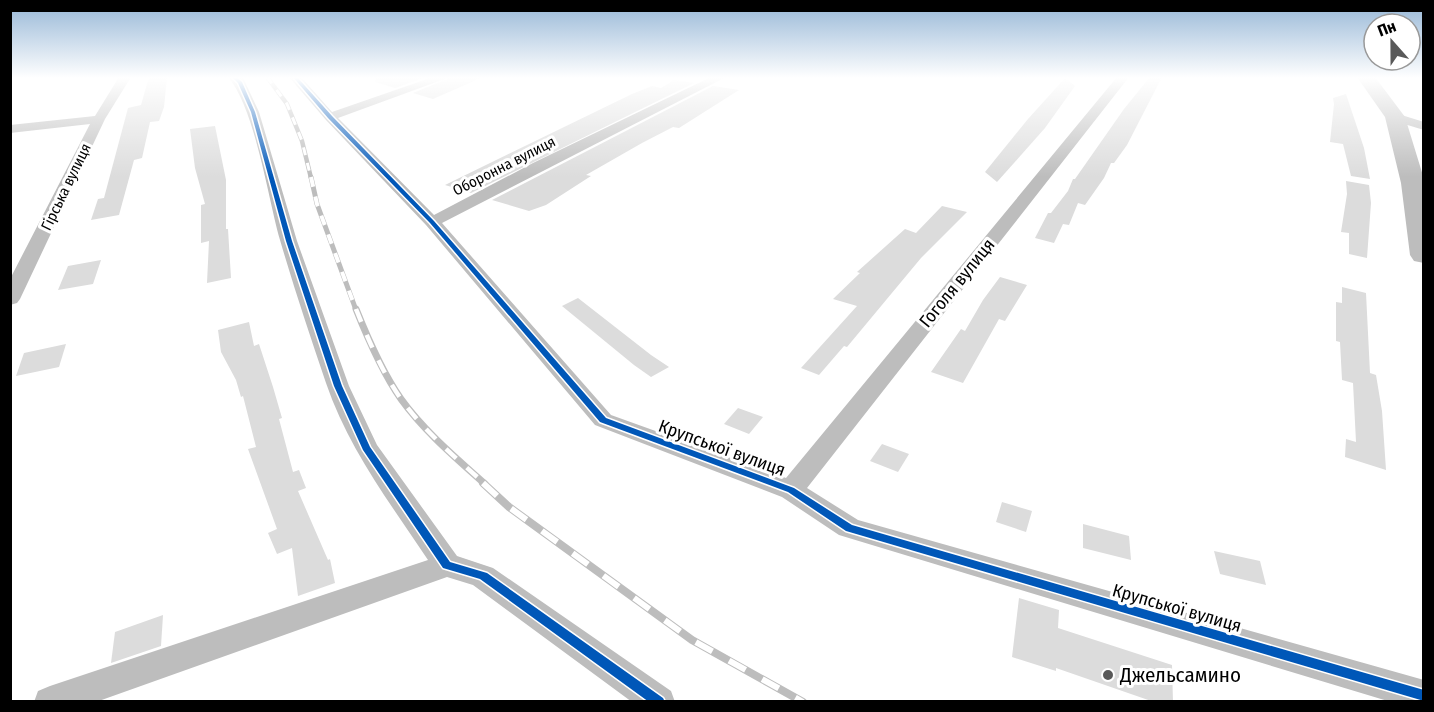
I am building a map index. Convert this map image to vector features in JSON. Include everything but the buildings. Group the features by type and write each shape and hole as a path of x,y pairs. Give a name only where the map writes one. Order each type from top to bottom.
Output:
{"main road":[{"path":"1390,110 1395,117 1413,183 1424,255"}],"street":[{"name":"Гірська вулиця","path":"10,299 104,110"},
{"path":"252,110 289,241 338,386 366,448 447,565"},
{"name":"Крупської вулиця","path":"324,110 432,222 603,420 791,490 849,528 1424,696"},
{"path":"330,117 349,110"},
{"name":"Оборонна вулиця","path":"432,222 537,166 652,110"},
{"name":"Гоголя вулиця","path":"791,490 1096,110"},
{"path":"1395,117 1424,126"},
{"path":"10,129 99,119"},
{"path":"50,702 447,565 483,576 659,702"}],"railway":[{"path":"290,110 302,141 311,178"},
{"path":"311,177 317,204 356,310"},
{"path":"356,309 382,367 401,399 430,433 485,484"},
{"path":"483,483 509,507 692,640 803,702"}],"cycle path":[{"path":"252,110 289,241 338,386 366,448 447,565 483,576 659,702"},
{"path":"324,110 432,222 603,420 791,490 849,528 1424,696"}],"place":[{"name":"Джельсамино","path":"1108,675"}]}
